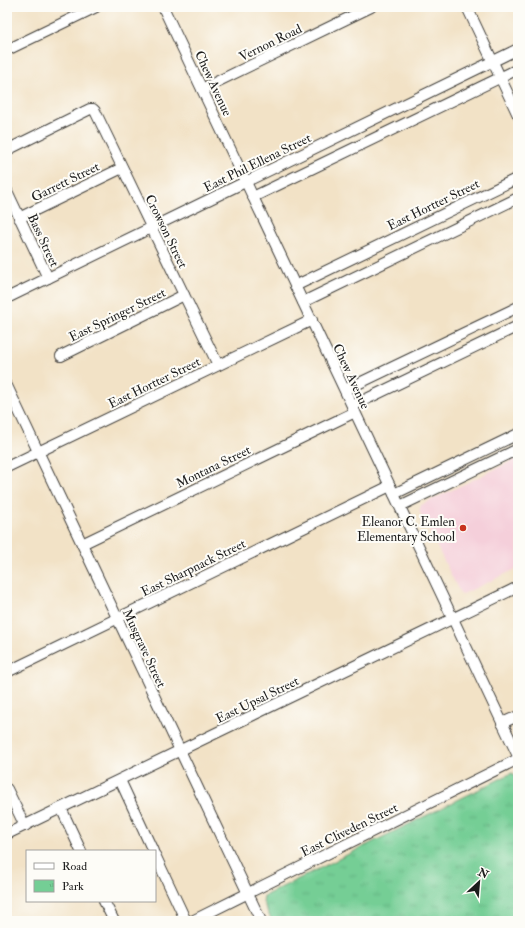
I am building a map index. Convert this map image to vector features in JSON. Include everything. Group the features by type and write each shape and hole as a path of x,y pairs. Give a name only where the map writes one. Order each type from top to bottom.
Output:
{"street":[{"path":"7,50 96,7"},
{"name":"Chew Avenue","path":"163,7 518,756"},
{"name":"Vernon Road","path":"202,89 371,7"},
{"path":"467,7 518,114"},
{"name":"East Phil Ellena Street","path":"7,298 518,49"},
{"path":"253,197 518,69"},
{"name":"Crowson Street","path":"7,150 90,109 95,111 218,365"},
{"name":"Garrett Street","path":"19,218 122,168"},
{"name":"East Hortter Street","path":"295,286 518,178"},
{"name":"Bass Street","path":"7,191 48,278"},
{"path":"303,302 518,198"},
{"name":"East Springer Street","path":"61,356 184,295"},
{"path":"345,390 518,307"},
{"name":"East Hortter Street","path":"7,467 312,320"},
{"name":"Montana Street","path":"82,544 518,326"},
{"name":"Musgrave Street","path":"7,386 261,921"},
{"name":"East Sharpnack Street","path":"7,672 117,618 392,490 518,434"},
{"path":"400,506 518,449"},
{"name":"East Upsal Street","path":"7,834 518,587"},
{"path":"502,723 518,716"},
{"name":"East Cliveden Street","path":"192,921 518,759"},
{"path":"120,780 153,850"},
{"path":"7,788 25,826"},
{"path":"61,808 81,850"},
{"path":"156,857 186,921"},
{"path":"104,902 114,921"}],"shaded area":[{"name":"Eleanor C. Emlen Elementary School","path":"518,458 518,568 461,595 419,511 421,505"}],"green space":[{"path":"512,773 514,774 518,783 518,921 272,921 263,902 264,896"}],"place":[{"name":"Eleanor C. Emlen Elementary School","path":"463,528"}]}
